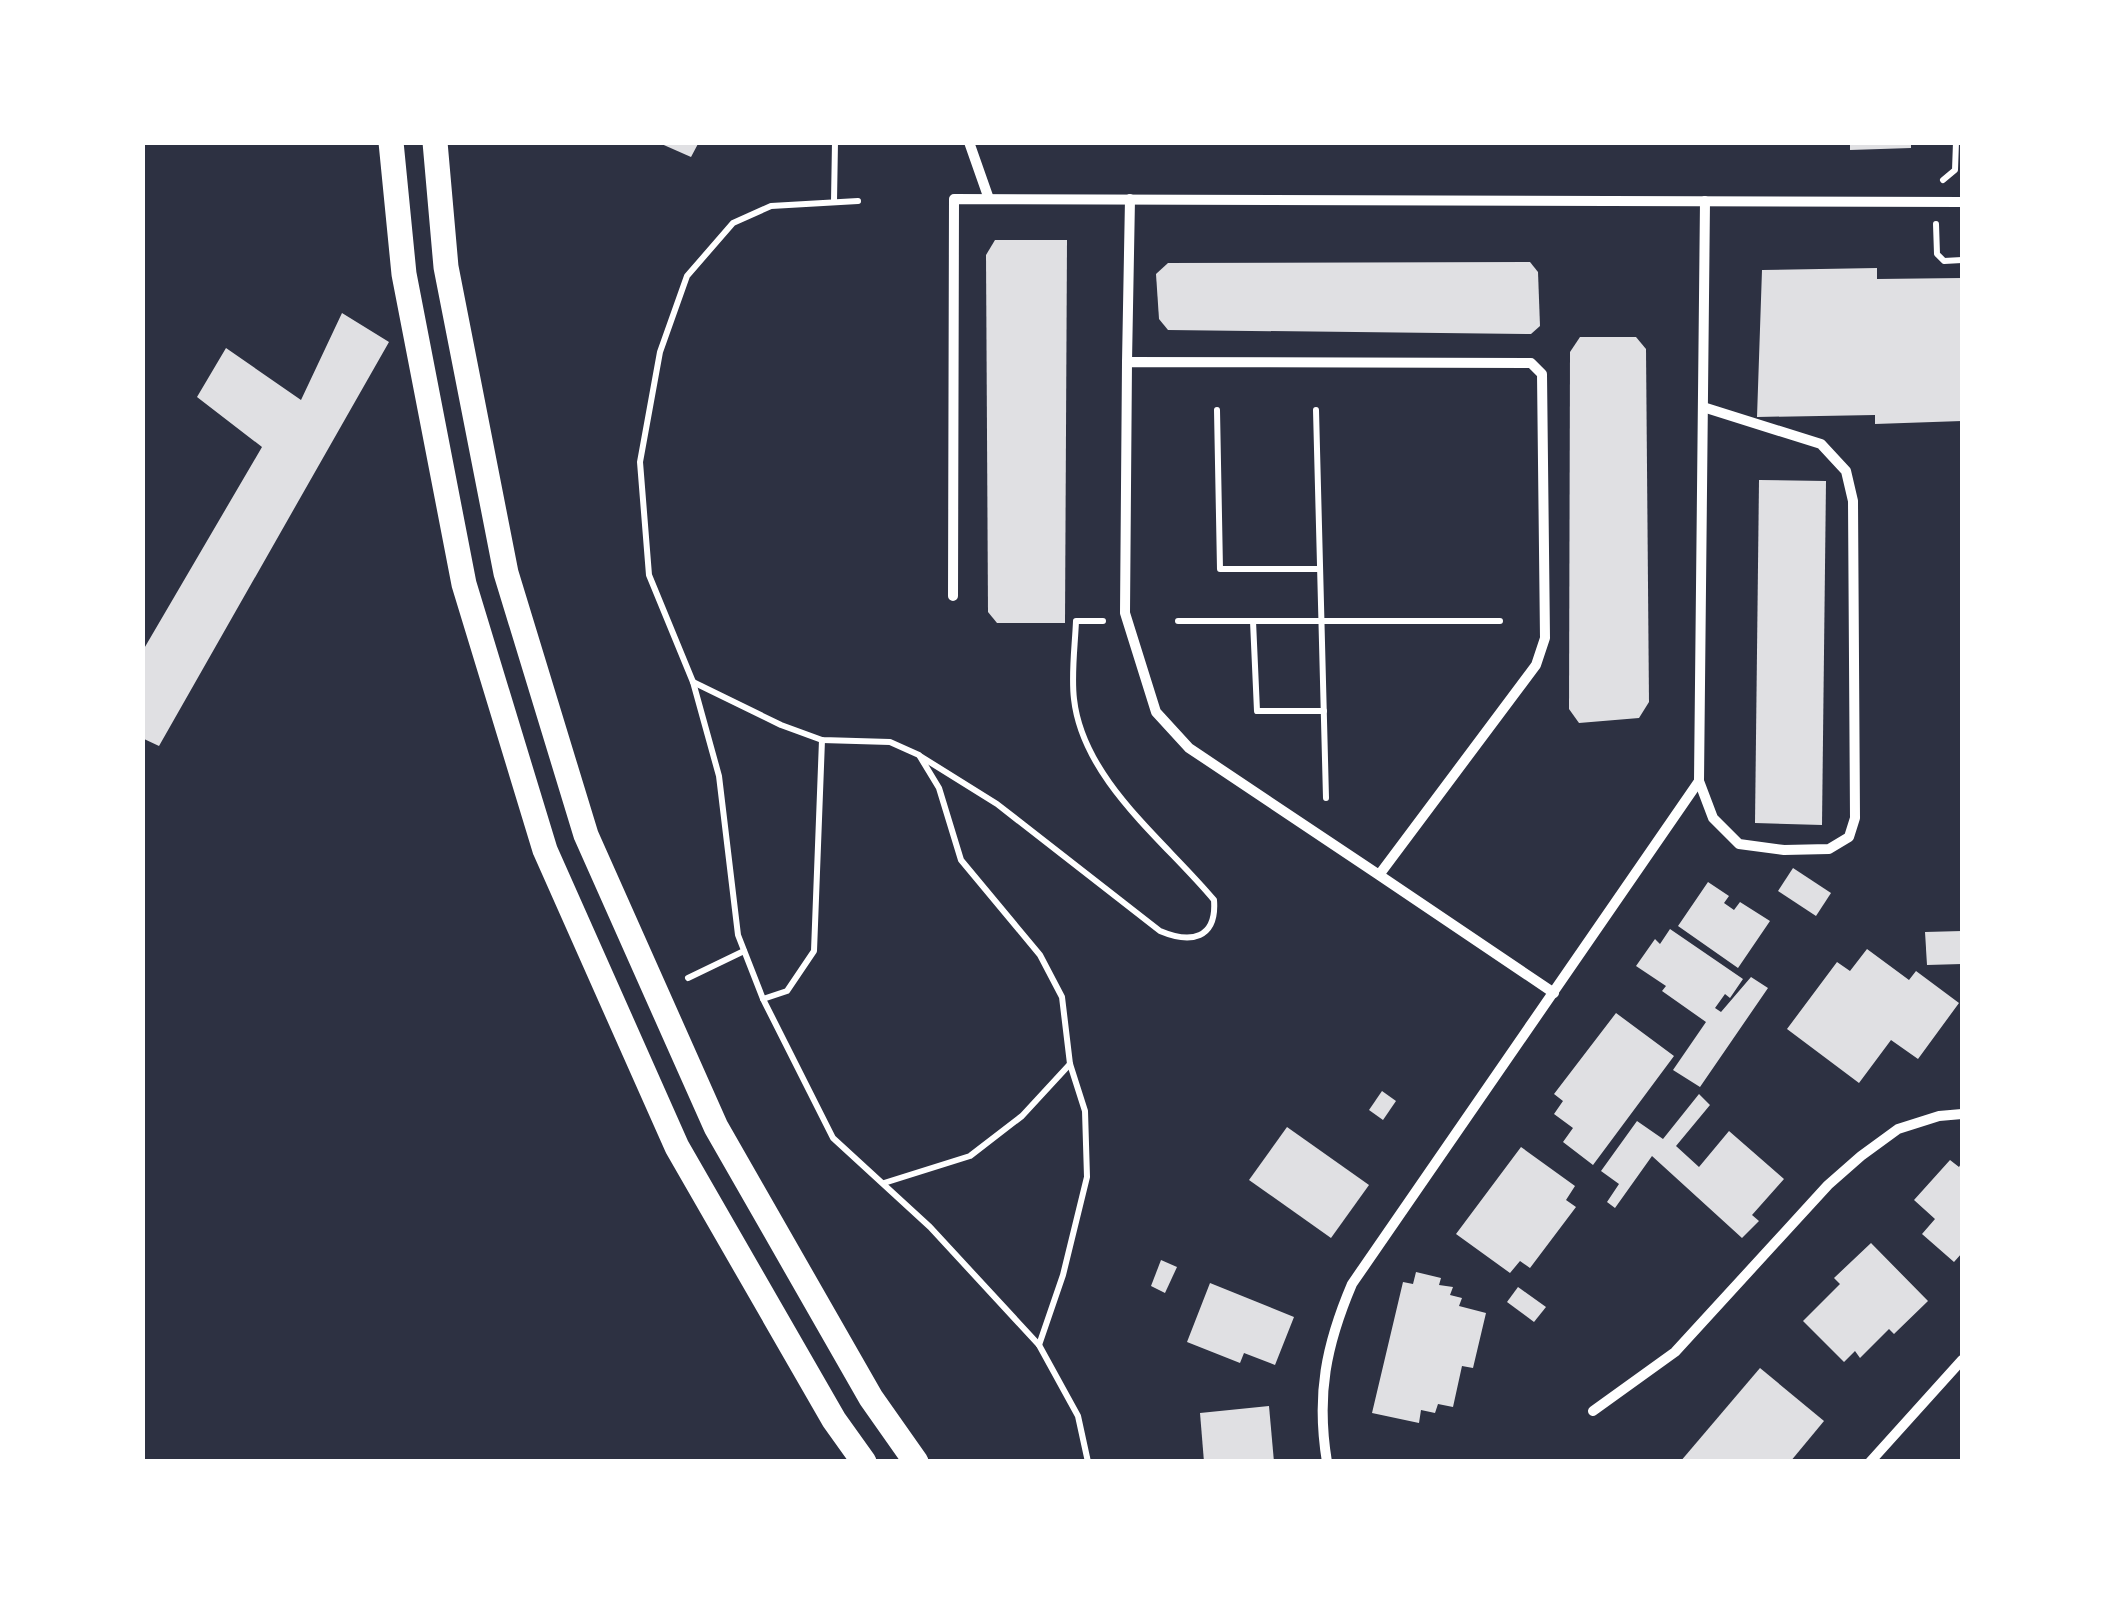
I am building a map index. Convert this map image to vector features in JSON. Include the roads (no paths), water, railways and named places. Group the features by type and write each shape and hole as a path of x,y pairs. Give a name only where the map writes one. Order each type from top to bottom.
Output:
{"main road":[{"path":"391,142 404,274 464,584 545,850 676,1147 834,1420 864,1462"},
{"path":"434,142 446,268 506,574 586,835 716,1128 871,1398 916,1462"}],"street":[{"path":"969,142 988,199"},
{"path":"953,596 954,199 1962,202"},
{"path":"1130,199 1124,613 1156,712 1189,748 1554,993"},
{"path":"1702,408 1821,444 1846,471 1853,502 1854,818 1850,837 1829,850 1739,844 1713,818 1698,781 1702,408 1705,201"},
{"path":"1128,362 1531,363 1542,374 1545,638 1536,665 1379,876"},
{"path":"1327,1462 1322,1426 1323,1380 1334,1326 1352,1284 1698,781"},
{"path":"1593,1411 1675,1352 1860,1156 1898,1129 1939,1116 1962,1114"},
{"path":"1870,1462 1962,1360"}]}
